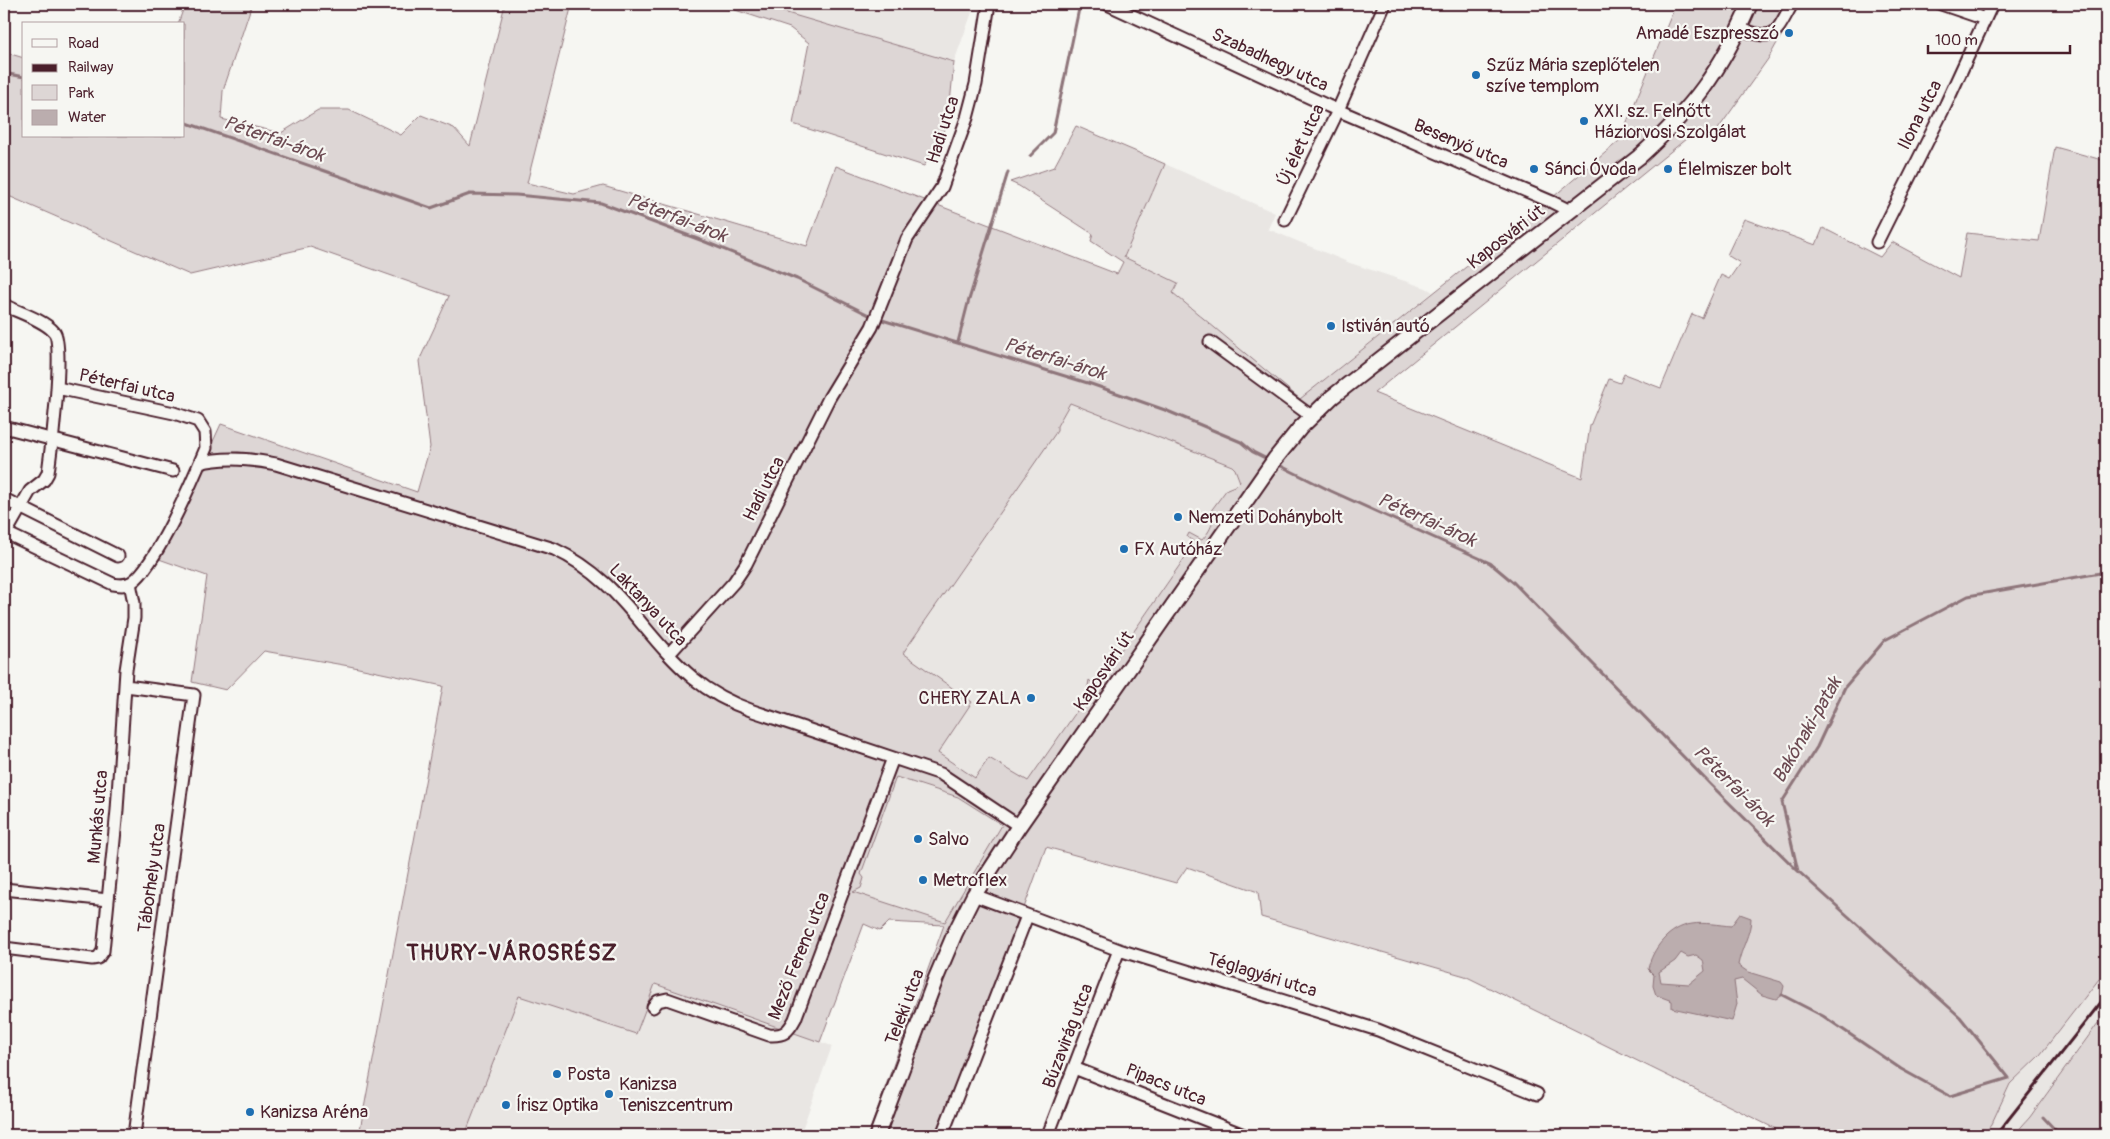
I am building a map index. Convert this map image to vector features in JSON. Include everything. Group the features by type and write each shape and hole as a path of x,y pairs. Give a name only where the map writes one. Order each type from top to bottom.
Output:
{"main road":[{"name":"Kaposvári út","path":"974,895 1019,826 1272,464 1311,416 1362,372 1639,157 1698,98 1716,71 1750,4"},
{"name":"Teleki utca","path":"877,1135 936,978 954,934 974,895"}],"street":[{"name":"Hadi utca","path":"669,654 738,577 829,398 872,327 896,261 907,239 935,200 951,165 976,84 989,4"},
{"name":"Szabadhegy utca","path":"1107,4 1338,110"},
{"name":"Új élet utca","path":"1285,220 1338,110 1385,4"},
{"path":"1739,28 1762,36 1772,34 1776,31 1792,4"},
{"path":"1941,4 1985,19"},
{"name":"Ilona utca","path":"1877,242 1946,104 1992,4"},
{"name":"Besenyő utca","path":"1338,110 1570,211"},
{"name":"Péterfai utca","path":"4,305 45,325 56,335 58,340 57,388 198,421 204,428 206,437 206,448 200,463"},
{"path":"1210,342 1311,416"},
{"path":"57,388 47,477 30,491 5,533 22,542 113,584 124,585 130,583 152,559 200,463"},
{"path":"4,427 173,471"},
{"name":"Laktanya utca","path":"200,463 226,459 256,460 276,464 554,549 587,568 612,588 669,654 693,678 722,699 942,774 1019,826"},
{"path":"4,499 118,556"},
{"path":"4,545 22,542"},
{"name":"Munkás utca","path":"4,948 85,958 98,958 103,950 134,611 130,583"},
{"name":"Táborhely utca","path":"126,686 194,694 134,1135"},
{"name":"Mező Ferenc utca","path":"653,1007 658,1001 667,999 769,1035 783,1035 787,1033 795,1019 893,758"},
{"path":"4,889 108,900"},
{"name":"Téglagyári utca","path":"974,895 1119,950 1378,1030 1537,1094"},
{"path":"942,1135 1027,916"},
{"name":"Búzavirág utca","path":"1048,1135 1119,950"},
{"name":"Pipacs utca","path":"1074,1068 1244,1135"}],"shaded area":[{"path":"756,4 975,4 954,62"},
{"path":"1165,164 1275,213 1268,229 1350,263 1433,292 1300,399 1173,293 1178,283 1124,257"},
{"path":"1070,403 1232,466 1240,482 1212,515 1210,531 1202,541 1189,534 1193,541 1183,554 1186,556 1096,686 1089,681 1086,698 1028,782 989,758 975,778 938,753 903,653 1056,431"},
{"path":"896,777 958,797 1002,825 945,923 852,892 864,878 861,874"},
{"path":"2106,970 2106,1012 2030,1117 2014,1135 1983,1135 1991,1125 2010,1084 2040,1055"},
{"path":"654,984 832,1046 800,1135 465,1135 519,995 636,1034"}],"green space":[{"path":"185,4 252,4 223,91 221,119 281,133 318,110 349,110 401,135 421,115 454,128 470,146 505,4 572,4 527,183 574,194 603,186 807,246 836,166 1117,274 1123,262 1091,241 1093,234 1010,182 1054,167 1076,126 1165,164 1124,257 1178,283 1173,293 1300,399 1539,209 1619,141 1676,4 1799,4 1768,59 1711,139 1697,130 1374,393 1582,478 1590,426 1609,379 1620,383 1624,374 1661,388 1692,314 1702,318 1721,275 1729,279 1740,263 1727,255 1744,219 1816,245 1823,228 1880,257 1892,242 1959,278 1967,233 2039,241 2055,147 2106,161 2106,970 2040,1055 2010,1084 1991,1125 1983,1135 1788,1135 1465,976 1261,917 1258,892 1187,867 1176,883 1046,847 942,1135 868,1135 944,925 889,922 880,931 864,924 820,1042 655,984 636,1034 519,996 465,1135 359,1135 443,686 349,666 264,651 226,690 192,682 207,576 159,559 221,424 417,492 430,447 419,361 449,296 310,247 190,275 4,194 4,52 22,57 22,138 185,138 185,22 179,22","holes":["1070,403 1232,466 1240,482 1227,489 1210,512 1212,523 1209,530 1202,540 1189,533 1187,537 1193,541 1183,555 1186,556 1096,686 1089,680 1086,698 1028,781 989,758 975,778 938,753 972,702 903,653 1057,431 1057,426","896,777 958,797 1002,825 945,922 853,892 861,888 864,878 861,874"]},
{"path":"717,4 756,4 954,62 948,124 924,166 793,124 809,43 790,28"},
{"path":"2106,1012 2106,1135 2014,1135 2030,1117"}],"water":[{"path":"1740,914 1751,918 1738,965 1748,972 1781,982 1784,986 1782,995 1776,999 1762,995 1742,979 1734,981 1737,1004 1732,1021 1672,1008 1672,1001 1656,995 1653,986 1654,975 1648,969 1653,954 1669,934 1676,929 1692,924 1706,923 1731,926","holes":["1681,953 1688,957 1696,955 1703,960 1705,971 1689,984 1661,982 1659,972 1675,961"]}],"waterway":[{"path":"1030,156 1053,133 1080,4"},
{"name":"Péterfai-árok","path":"4,73 22,77"},
{"name":"Péterfai-árok","path":"185,122 431,208 470,194 516,195 601,203 797,279 873,317"},
{"path":"958,342 1008,172"},
{"name":"Péterfai-árok","path":"879,319 1091,384 1165,410 1241,442 1253,452 1269,460"},
{"name":"Péterfai-árok","path":"1277,464 1331,491 1490,563 1514,583 1711,785 1798,871"},
{"name":"Bakónaki-patak","path":"1782,995 1823,1016 1901,1069 1950,1096 2009,1078 1960,1017 1798,871 1782,802 1817,747 1845,687 1885,640 1968,596 2106,572"},
{"name":"Bakónaki-patak","path":"2043,1117 2060,1135"}],"railway":[{"path":"1996,1135 2106,996"}],"place":[{"name":"Amadé Eszpresszó","path":"1789,33"},
{"name":"Szűz Mária szeplőtelen szíve templom","path":"1476,75"},
{"name":"XXI. sz. Felnőtt Háziorvosi Szolgálat","path":"1584,121"},
{"name":"Sánci Óvoda","path":"1534,169"},
{"name":"Élelmiszer bolt","path":"1668,169"},
{"name":"Istiván autó","path":"1331,326"},
{"name":"Nemzeti Dohánybolt","path":"1178,517"},
{"name":"FX Autóház","path":"1124,549"},
{"name":"CHERY ZALA","path":"1031,698"},
{"name":"Salvo","path":"918,839"},
{"name":"Metroflex","path":"923,880"},
{"name":"Posta","path":"557,1074"},
{"name":"Kanizsa Teniszcentrum","path":"609,1094"},
{"name":"Írisz Optika","path":"506,1105"},
{"name":"Kanizsa Aréna","path":"250,1112"}],"district":[{"name":"THURY-VÁROSRÉSZ","path":"512,953"}]}
